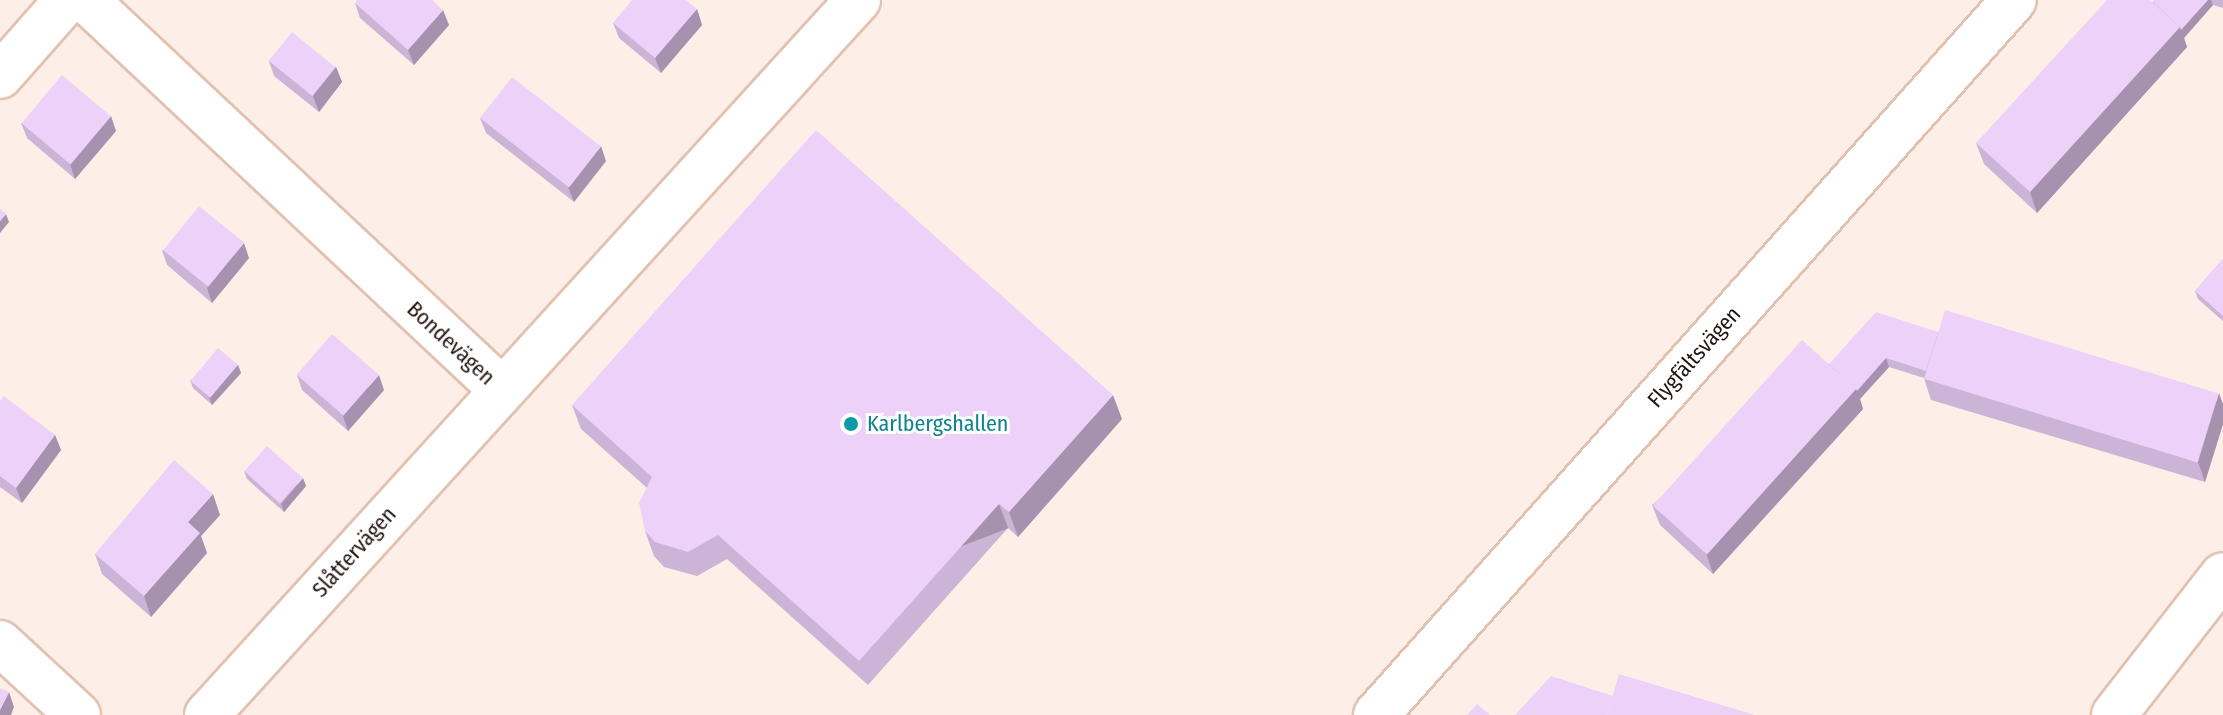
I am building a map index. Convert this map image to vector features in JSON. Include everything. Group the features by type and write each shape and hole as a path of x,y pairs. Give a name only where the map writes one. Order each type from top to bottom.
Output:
{"street":[{"path":"0,76 67,0"},
{"name":"Bondevägen","path":"86,0 501,389 858,0"},
{"name":"Flygfältsvägen","path":"1376,715 2014,0"},
{"name":"Slåttervägen","path":"207,715 501,389"},
{"path":"2114,715 2223,575"},
{"path":"0,643 78,715"}],"building":[{"path":"357,0 432,0 443,10 408,50 355,3"},
{"path":"632,0 686,0 697,9 655,58 613,23"},
{"path":"2107,0 2150,0 2180,27 2030,192 1976,143"},
{"path":"2208,0 2181,30 2153,2"},
{"path":"292,32 336,67 312,96 269,61"},
{"path":"62,75 111,116 71,164 22,123"},
{"path":"512,77 601,147 569,188 480,118"},
{"name":"Karlbergshallen","path":"816,130 1113,395 1009,512 999,504 859,661 718,535 688,552 655,542 645,531 639,503 652,477 572,405"},
{"path":"199,206 244,243 208,287 163,250"},
{"path":"2223,259 2223,316 2195,291"},
{"path":"1945,310 2219,394 2197,462 1924,379"},
{"path":"1876,312 1938,332 1926,371 1886,358 1857,391 1829,364"},
{"path":"332,334 379,375 343,415 297,375"},
{"path":"1802,340 1856,389 1707,555 1653,506"},
{"path":"218,348 238,365 210,398 190,381"},
{"path":"4,396 55,435 16,488 0,476 0,401"},
{"path":"267,446 303,478 280,503 244,471"},
{"path":"174,460 213,494 188,522 200,533 144,596 95,554"},
{"path":"1619,674 1755,715 1607,715"},
{"path":"1551,676 1613,696 1607,715 1515,715"},
{"path":"0,688 9,692 0,710"},
{"path":"1477,704 1490,715 1467,715"}],"place":[{"name":"Karlbergshallen","path":"851,424"}]}
